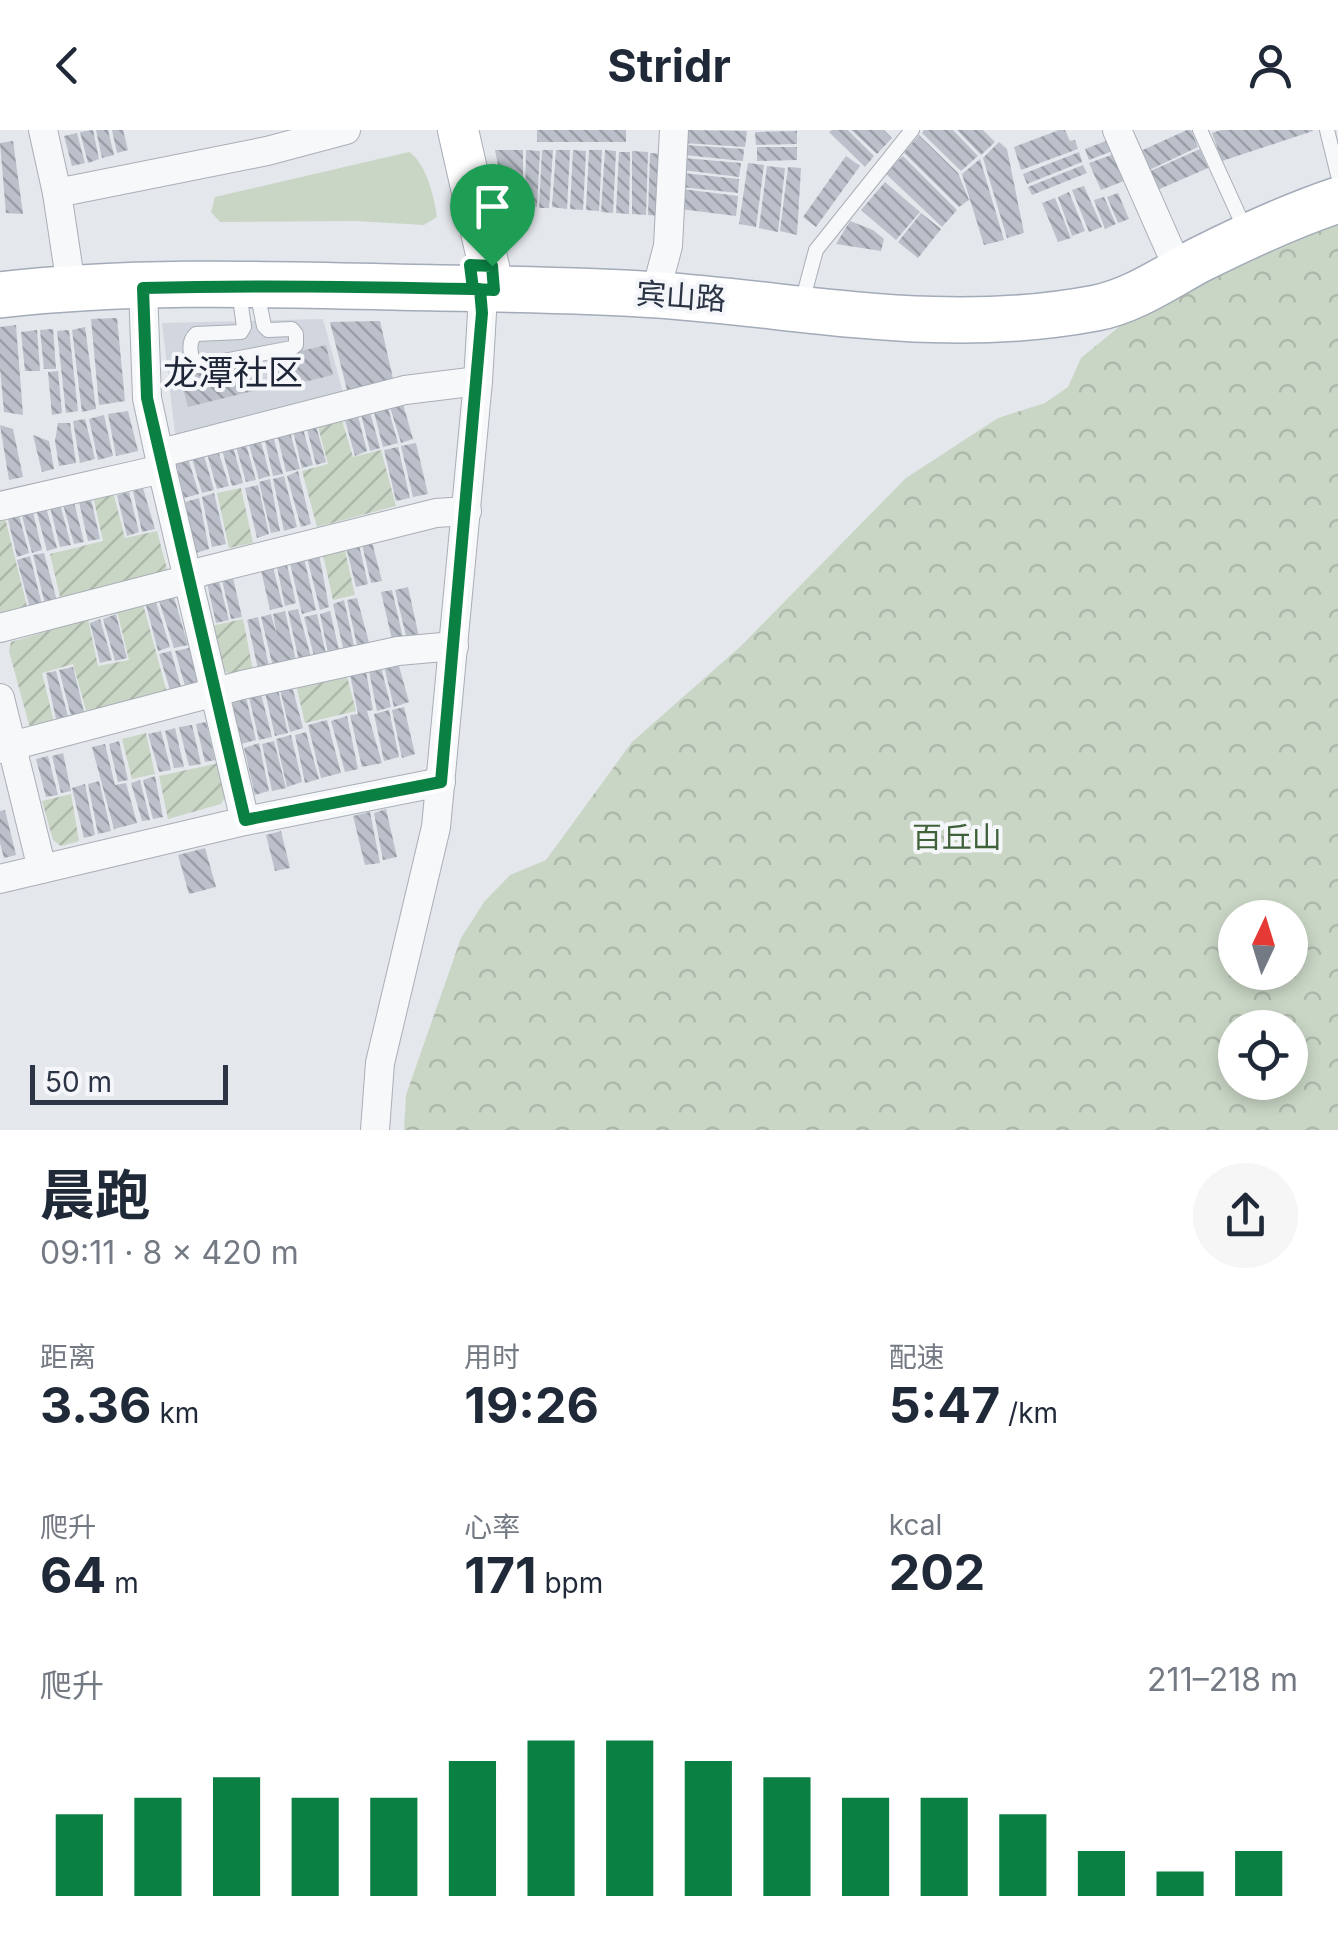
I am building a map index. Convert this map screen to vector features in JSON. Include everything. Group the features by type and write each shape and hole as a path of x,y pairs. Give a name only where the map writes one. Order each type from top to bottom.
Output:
{"main road":[{"path":"437,130 482,280"},
{"path":"458,130 482,280"},
{"name":"宾山路","path":"0,295 48,289 660,276 888,296 1015,296 1108,277 1338,177"},
{"name":"宾山路","path":"0,274 68,266 482,280 903,320 1014,319 1102,307 1292,216 1338,200"}],"street":[{"path":"43,130 68,266"},
{"path":"57,193 268,152 346,130"},
{"path":"660,276 668,246 674,130"},
{"path":"1118,130 1170,250"},
{"path":"375,1130 380,1063 436,827 478,381 482,280"},
{"path":"143,288 147,398 245,820"},
{"path":"0,506 405,390 478,381"},
{"path":"0,628 189,580 200,572 418,518 466,511"},
{"path":"6,748 242,686 398,651 454,646"},
{"path":"0,698 6,748 42,868"},
{"path":"0,879 245,820 441,782"}],"lane":[{"path":"806,291 816,250 912,130"},
{"path":"1200,130 1240,218"},
{"path":"1326,130 1338,177"},
{"path":"248,285 264,326 268,330 292,330 296,345 196,366 190,344 196,334 241,332 248,285"}],"shaded area":[{"path":"323,319 345,400 176,441 162,323"}],"green space":[{"path":"409,152 425,172 436,209 437,217 424,225 220,222 211,212 215,197"},
{"name":"百丘山","path":"1338,214 1338,1130 404,1130 406,1095 461,938 484,902 510,875 546,860 632,742 741,646 906,478 998,418 1045,403 1068,387 1081,358 1125,322"},
{"path":"341,417 353,457 381,450 396,506 317,527 302,471 328,464 317,423"},
{"path":"241,488 253,543 229,548 217,493"},
{"path":"113,492 125,538 157,531 167,569 158,578 61,601 50,554 103,541 93,496"},
{"path":"4,514 28,610 0,613 0,515"},
{"path":"344,546 355,595 333,600 322,550"},
{"path":"143,604 167,693 87,714 73,664 42,673 54,722 29,725 9,651 11,642 88,619 98,666 129,660 117,611"},
{"path":"243,619 254,675 232,677 222,668 211,626"},
{"path":"345,669 356,711 305,723 295,681"},
{"path":"146,733 155,774 132,779 122,739"},
{"path":"219,763 226,795 221,804 168,819 159,776"},
{"path":"71,794 79,841 61,846 53,840 42,801"}],"building":[{"path":"93,130 99,159 88,163 80,132"},
{"path":"96,130 108,130 114,155 102,158"},
{"path":"112,130 123,130 128,150 117,153"},
{"path":"537,130 626,130 626,142 537,142"},
{"path":"685,130 747,131 745,147 684,143"},
{"path":"848,130 874,156 865,167 829,132"},
{"path":"851,130 884,130 892,138 877,154"},
{"path":"953,130 978,156 961,171 922,133"},
{"path":"957,130 983,130 995,142 981,155"},
{"path":"1065,130 1070,141 1075,140 1078,149 1021,170 1014,147"},
{"path":"1191,130 1198,147 1145,172 1136,153"},
{"path":"797,131 797,144 756,145 755,132"},
{"path":"1313,131 1222,161 1212,133"},
{"path":"77,133 85,163 72,166 64,136"},
{"path":"919,135 958,173 969,200 959,207 904,153"},
{"path":"1111,139 1115,150 1089,160 1085,149"},
{"path":"13,141 23,214 6,213 0,143"},
{"path":"999,142 1007,149 1024,233 1007,238 983,158"},
{"path":"685,145 744,149 743,161 684,155"},
{"path":"757,147 797,147 797,160 757,161"},
{"path":"1200,149 1208,168 1155,191 1146,173"},
{"path":"495,150 523,150 523,207 506,206"},
{"path":"526,150 540,151 537,207 525,206"},
{"path":"542,150 553,150 549,208 539,208"},
{"path":"556,150 570,150 567,209 552,207"},
{"path":"573,150 586,151 583,210 570,209"},
{"path":"589,150 602,150 599,211 586,210"},
{"path":"605,150 616,151 613,213 601,212"},
{"path":"632,151 648,152 646,215 632,214"},
{"path":"619,152 630,152 629,214 616,213"},
{"path":"1079,152 1082,162 1027,184 1023,174"},
{"path":"650,153 664,154 661,216 648,215"},
{"path":"1117,153 1129,179 1101,190 1089,163"},
{"path":"846,156 860,166 816,227 803,217"},
{"path":"903,156 957,210 942,227 885,173"},
{"path":"683,158 741,163 739,177 683,170"},
{"path":"980,159 1004,240 984,245 962,174"},
{"path":"748,163 764,165 756,227 739,224"},
{"path":"1083,165 1087,173 1032,195 1028,187"},
{"path":"767,166 785,168 778,232 759,228"},
{"path":"788,167 801,168 797,235 780,231"},
{"path":"683,173 739,179 738,193 681,187"},
{"path":"885,182 920,212 896,240 861,210"},
{"path":"1084,186 1102,227 1089,232 1072,190"},
{"path":"682,189 738,196 736,216 680,209"},
{"path":"1069,192 1085,231 1072,236 1058,197"},
{"path":"1118,193 1129,219 1118,223 1107,197"},
{"path":"1104,197 1116,224 1105,229 1094,200"},
{"path":"1055,198 1071,238 1058,242 1042,203"},
{"path":"921,213 941,229 918,258 898,242"},
{"path":"850,221 884,239 881,251 836,244"},
{"path":"117,318 125,401 99,405 91,319"},
{"path":"380,321 394,383 348,394 330,322"},
{"path":"16,325 23,415 4,412 0,368 0,327"},
{"path":"85,327 96,409 82,412 72,330"},
{"path":"53,329 56,369 44,369 40,330"},
{"path":"37,330 40,371 25,371 21,332"},
{"path":"69,330 78,411 66,413 57,331"},
{"path":"326,345 333,375 274,389 267,359"},
{"path":"253,360 261,389 188,407 180,378"},
{"path":"58,371 62,413 52,415 48,372"},
{"path":"403,404 413,439 401,443 390,407"},
{"path":"388,408 398,443 383,447 374,412"},
{"path":"128,411 138,451 116,456 108,414"},
{"path":"370,412 380,448 370,451 361,414"},
{"path":"104,415 113,456 98,460 89,419"},
{"path":"358,416 367,451 355,456 345,420"},
{"path":"85,419 95,459 80,463 73,421"},
{"path":"58,423 70,423 76,463 59,466 55,441"},
{"path":"0,425 13,429 23,477 9,480"},
{"path":"316,426 326,462 316,465 307,429"},
{"path":"303,429 313,465 302,468 293,431"},
{"path":"290,432 300,469 286,472 277,434"},
{"path":"33,435 49,441 54,469 42,472"},
{"path":"273,435 283,474 273,476 264,437"},
{"path":"260,438 270,476 259,479 248,441"},
{"path":"245,441 256,480 246,482 235,443"},
{"path":"232,443 243,483 232,486 221,446"},
{"path":"416,443 428,494 413,497 401,446"},
{"path":"217,447 229,486 217,489 206,450"},
{"path":"398,447 410,498 396,501 384,450"},
{"path":"203,452 214,490 202,493 191,455"},
{"path":"187,455 199,494 184,498 175,458"},
{"path":"298,471 311,524 301,527 287,476"},
{"path":"284,476 297,527 284,531 273,479"},
{"path":"270,479 280,531 271,533 259,482"},
{"path":"258,485 269,534 257,538 245,488"},
{"path":"143,488 155,529 142,532 133,491"},
{"path":"129,492 139,532 127,536 117,495"},
{"path":"214,493 226,544 212,547 202,497"},
{"path":"199,498 209,549 196,553 185,502"},
{"path":"91,499 100,539 88,541 79,502"},
{"path":"74,502 84,542 74,544 63,504"},
{"path":"60,504 71,545 60,547 50,507"},
{"path":"46,507 57,548 47,551 36,509"},
{"path":"32,508 42,550 32,553 21,512"},
{"path":"18,512 29,553 17,557 7,515"},
{"path":"372,542 382,581 371,583 362,544"},
{"path":"359,545 368,584 356,587 346,547"},
{"path":"44,553 57,601 45,604 33,555"},
{"path":"319,554 329,607 320,610 307,557"},
{"path":"30,556 42,605 30,608 17,560"},
{"path":"304,558 316,610 302,614 290,563"},
{"path":"287,565 296,603 285,606 277,567"},
{"path":"273,567 283,607 270,610 261,570"},
{"path":"233,578 242,617 231,619 222,580"},
{"path":"219,581 229,620 216,623 207,583"},
{"path":"408,587 419,637 407,640 395,590"},
{"path":"392,590 404,642 393,644 381,592"},
{"path":"174,597 188,645 174,648 159,601"},
{"path":"357,598 370,646 358,650 347,600"},
{"path":"344,600 355,650 344,652 333,604"},
{"path":"156,602 170,647 158,651 146,605"},
{"path":"298,609 311,657 299,661 288,611"},
{"path":"285,611 296,661 273,667 261,617 271,614 277,636 273,614"},
{"path":"330,611 339,650 328,653 320,614"},
{"path":"116,614 127,658 115,661 103,619"},
{"path":"317,614 326,654 314,656 304,617"},
{"path":"258,617 269,666 258,669 247,620"},
{"path":"100,619 112,660 100,663 90,623"},
{"path":"189,648 198,683 185,686 175,651"},
{"path":"171,651 181,687 170,690 159,654"},
{"path":"397,659 409,702 394,707 383,662"},
{"path":"380,663 391,707 377,711 368,666"},
{"path":"365,666 373,710 367,711 382,763 362,767 350,715 358,714 349,669"},
{"path":"73,667 84,712 71,716 59,670"},
{"path":"56,671 68,716 56,719 46,673"},
{"path":"291,682 303,728 290,732 279,685"},
{"path":"277,685 288,733 275,736 264,688"},
{"path":"260,690 272,737 259,740 248,693"},
{"path":"245,693 256,740 241,744 231,697"},
{"path":"404,707 415,754 402,758 392,710"},
{"path":"389,710 399,757 384,761 374,714"},
{"path":"347,716 358,769 345,772 331,721"},
{"path":"327,720 341,773 321,778 308,725"},
{"path":"206,722 215,760 205,762 196,724"},
{"path":"192,725 201,764 189,766 179,727"},
{"path":"175,728 184,767 174,768 165,731"},
{"path":"161,731 171,770 159,772 148,734"},
{"path":"306,732 319,779 305,783 295,735"},
{"path":"291,735 302,782 287,787 276,739"},
{"path":"119,741 128,780 118,782 109,744"},
{"path":"274,741 286,788 272,791 262,744"},
{"path":"259,743 269,791 255,795 244,748"},
{"path":"105,744 115,785 126,783 137,823 114,829 92,747"},
{"path":"63,753 71,791 61,793 52,756"},
{"path":"48,756 58,795 46,797 36,759"},
{"path":"155,776 163,817 153,819 143,780"},
{"path":"140,780 150,820 142,821 131,783"},
{"path":"99,781 111,831 98,834 88,784"},
{"path":"85,784 95,835 84,838 72,788"},
{"path":"386,809 397,857 383,860 374,813"},
{"path":"5,810 16,855 4,858 0,811"},
{"path":"370,812 380,863 365,865 353,816"},
{"path":"281,831 290,868 275,871 266,835"},
{"path":"205,848 216,887 189,894 178,855"}],"district":[{"name":"龙潭社区","path":"233,373"}],"route":[{"path":"492,266 470,265 473,289 480,289 482,313 441,782 245,820 147,398 143,288 297,284 339,286 473,289 480,289 494,290 492,266"}]}
